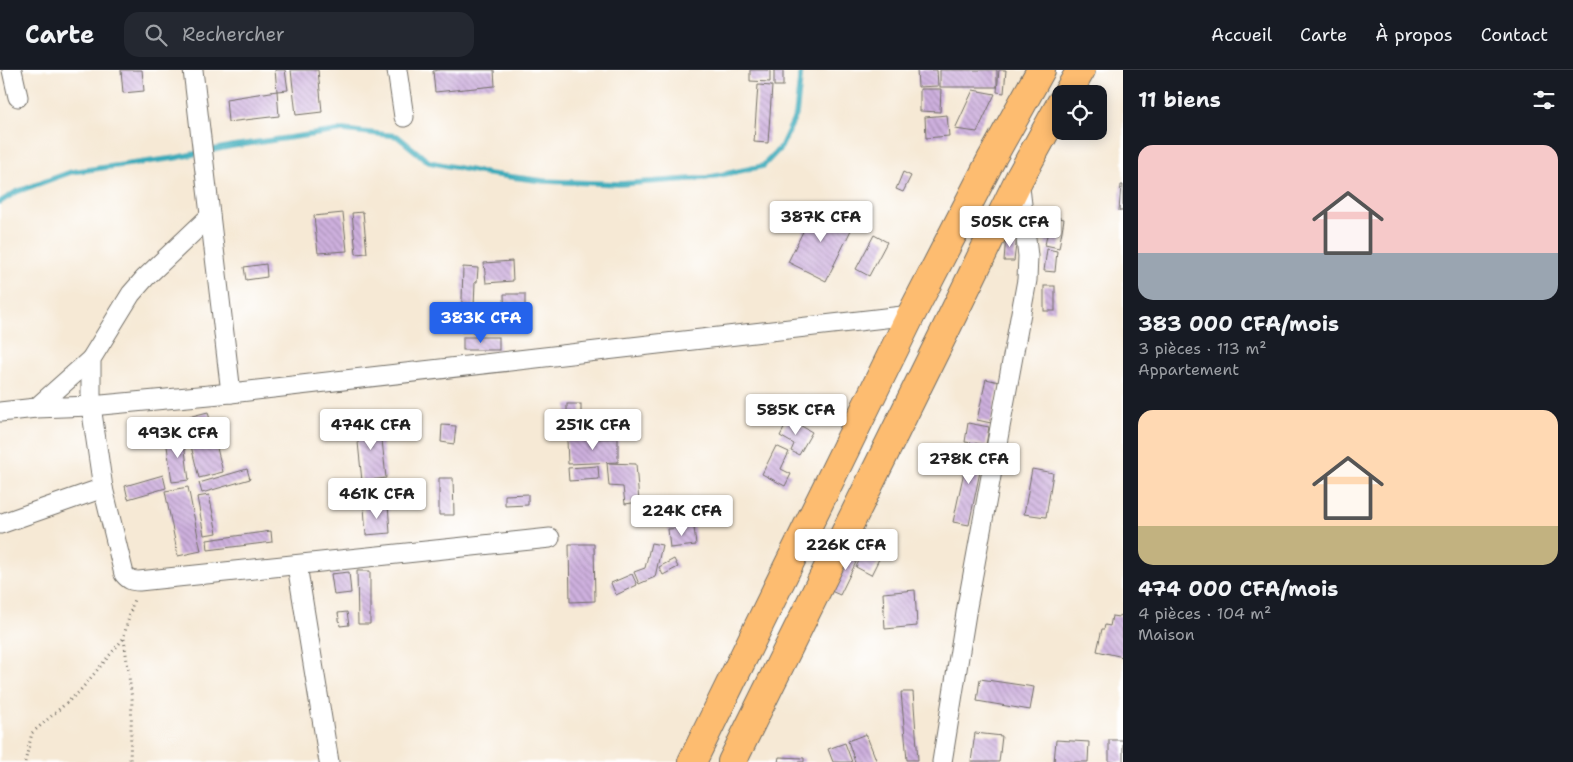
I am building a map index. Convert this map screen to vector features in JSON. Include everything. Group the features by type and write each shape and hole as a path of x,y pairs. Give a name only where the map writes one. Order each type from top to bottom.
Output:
{"highway":[{"path":"692,762 911,315 992,158 1041,70"},
{"path":"1072,85 1081,70"},
{"path":"732,762 1019,178 1052,119"}],"street":[{"path":"12,70 18,97"},
{"path":"192,70 231,393"},
{"path":"397,70 404,117"},
{"path":"942,762 967,607 1027,280 1028,256 1019,178"},
{"path":"36,408 90,358 131,294 210,216"},
{"path":"0,412 231,393 911,315"},
{"path":"90,358 91,406 103,488 124,574 132,581 550,538"},
{"path":"0,524 103,488"},
{"path":"297,565 329,762"}],"path":[{"path":"25,762 32,733 79,692 123,638 139,581"},
{"path":"123,638 132,699 130,762"}],"building":[{"path":"121,70 142,70 144,91 123,93"},
{"path":"275,70 285,70 288,90 277,91"},
{"path":"291,70 318,70 322,112 296,115"},
{"path":"494,70 495,86 435,92 433,71"},
{"path":"750,70 770,70 770,82 750,81"},
{"path":"774,70 783,70 783,86 774,86"},
{"path":"917,70 937,70 938,86 918,87"},
{"path":"940,70 997,70 997,87 940,87"},
{"path":"999,70 1006,70 1004,93 997,92"},
{"path":"758,85 772,86 768,143 754,142"},
{"path":"920,89 941,89 940,112 920,111"},
{"path":"973,90 995,94 977,132 955,129"},
{"path":"277,91 279,116 228,122 226,99"},
{"path":"947,115 949,136 926,138 925,117"},
{"path":"903,172 911,176 903,192 896,189"},
{"path":"1121,185 1123,185 1123,211 1119,211"},
{"path":"816,205 854,224 826,281 788,262"},
{"path":"363,212 367,253 356,254 352,213"},
{"path":"343,213 347,251 318,253 314,216"},
{"path":"1051,216 1064,219 1059,248 1045,245"},
{"path":"874,235 887,242 869,276 856,269"},
{"path":"1006,235 1017,236 1014,261 1004,261"},
{"path":"1047,249 1057,251 1055,272 1044,271"},
{"path":"512,261 513,281 486,283 484,263"},
{"path":"266,264 267,277 246,280 244,267"},
{"path":"463,267 478,268 477,282 475,282 473,332 461,332"},
{"path":"1044,286 1055,286 1055,311 1044,311"},
{"path":"504,294 525,294 525,329 505,329"},
{"path":"463,337 499,337 499,350 463,350"},
{"path":"986,379 999,382 991,423 977,420"},
{"path":"567,404 581,404 581,439 567,439"},
{"path":"208,412 223,472 199,478 184,418"},
{"path":"152,419 155,443 144,444 142,421"},
{"path":"789,419 812,432 799,455 791,451 794,444 780,436"},
{"path":"380,421 386,478 362,481 356,423"},
{"path":"968,423 989,427 986,445 965,442"},
{"path":"442,425 456,426 454,444 441,442"},
{"path":"183,436 189,480 172,482 166,439"},
{"path":"618,438 618,462 568,464 567,440"},
{"path":"970,444 985,447 969,525 953,522"},
{"path":"776,446 789,452 781,469 791,474 785,486 762,474"},
{"path":"607,463 636,464 639,502 625,504 623,487 609,486"},
{"path":"598,466 599,479 569,481 568,468"},
{"path":"247,469 250,479 202,493 199,483"},
{"path":"1032,469 1053,473 1046,517 1024,514"},
{"path":"163,475 166,488 128,499 125,486"},
{"path":"439,478 453,478 454,515 439,515"},
{"path":"188,487 201,551 178,556 165,491"},
{"path":"528,494 528,505 505,506 505,495"},
{"path":"209,495 217,533 204,535 197,497"},
{"path":"388,504 390,533 366,535 364,507"},
{"path":"694,527 696,545 670,548 668,529"},
{"path":"271,531 272,542 208,550 207,540"},
{"path":"651,543 662,545 655,577 639,584 634,572 645,568"},
{"path":"569,544 594,544 595,601 570,602"},
{"path":"852,547 861,552 840,595 831,591"},
{"path":"864,551 879,559 871,575 856,567"},
{"path":"674,559 678,567 663,575 659,567"},
{"path":"357,571 370,571 370,624 358,624"},
{"path":"349,572 351,593 334,595 331,574"},
{"path":"632,574 637,585 616,595 611,583"},
{"path":"915,590 917,626 885,629 883,593"},
{"path":"347,612 349,625 340,626 338,613"},
{"path":"1119,615 1123,616 1123,657 1097,651 1102,629 1104,629 1105,625 1110,626 1112,616 1119,617"},
{"path":"980,679 1034,687 1030,710 977,701"},
{"path":"901,692 913,692 918,760 907,760"},
{"path":"975,733 1002,736 999,762 971,762"},
{"path":"866,734 877,762 855,762 848,741"},
{"path":"1056,740 1089,742 1088,762 1054,762"},
{"path":"1109,740 1123,740 1123,762 1109,762"},
{"path":"845,743 852,762 833,762 828,749"},
{"path":"779,757 804,758 804,762 778,762"}],"waterway":[{"path":"0,202 16,192 71,172 175,158 232,146 343,130 397,136 429,162 489,174 544,181 620,184 706,178 763,166 781,147 796,115 801,70"}]}
